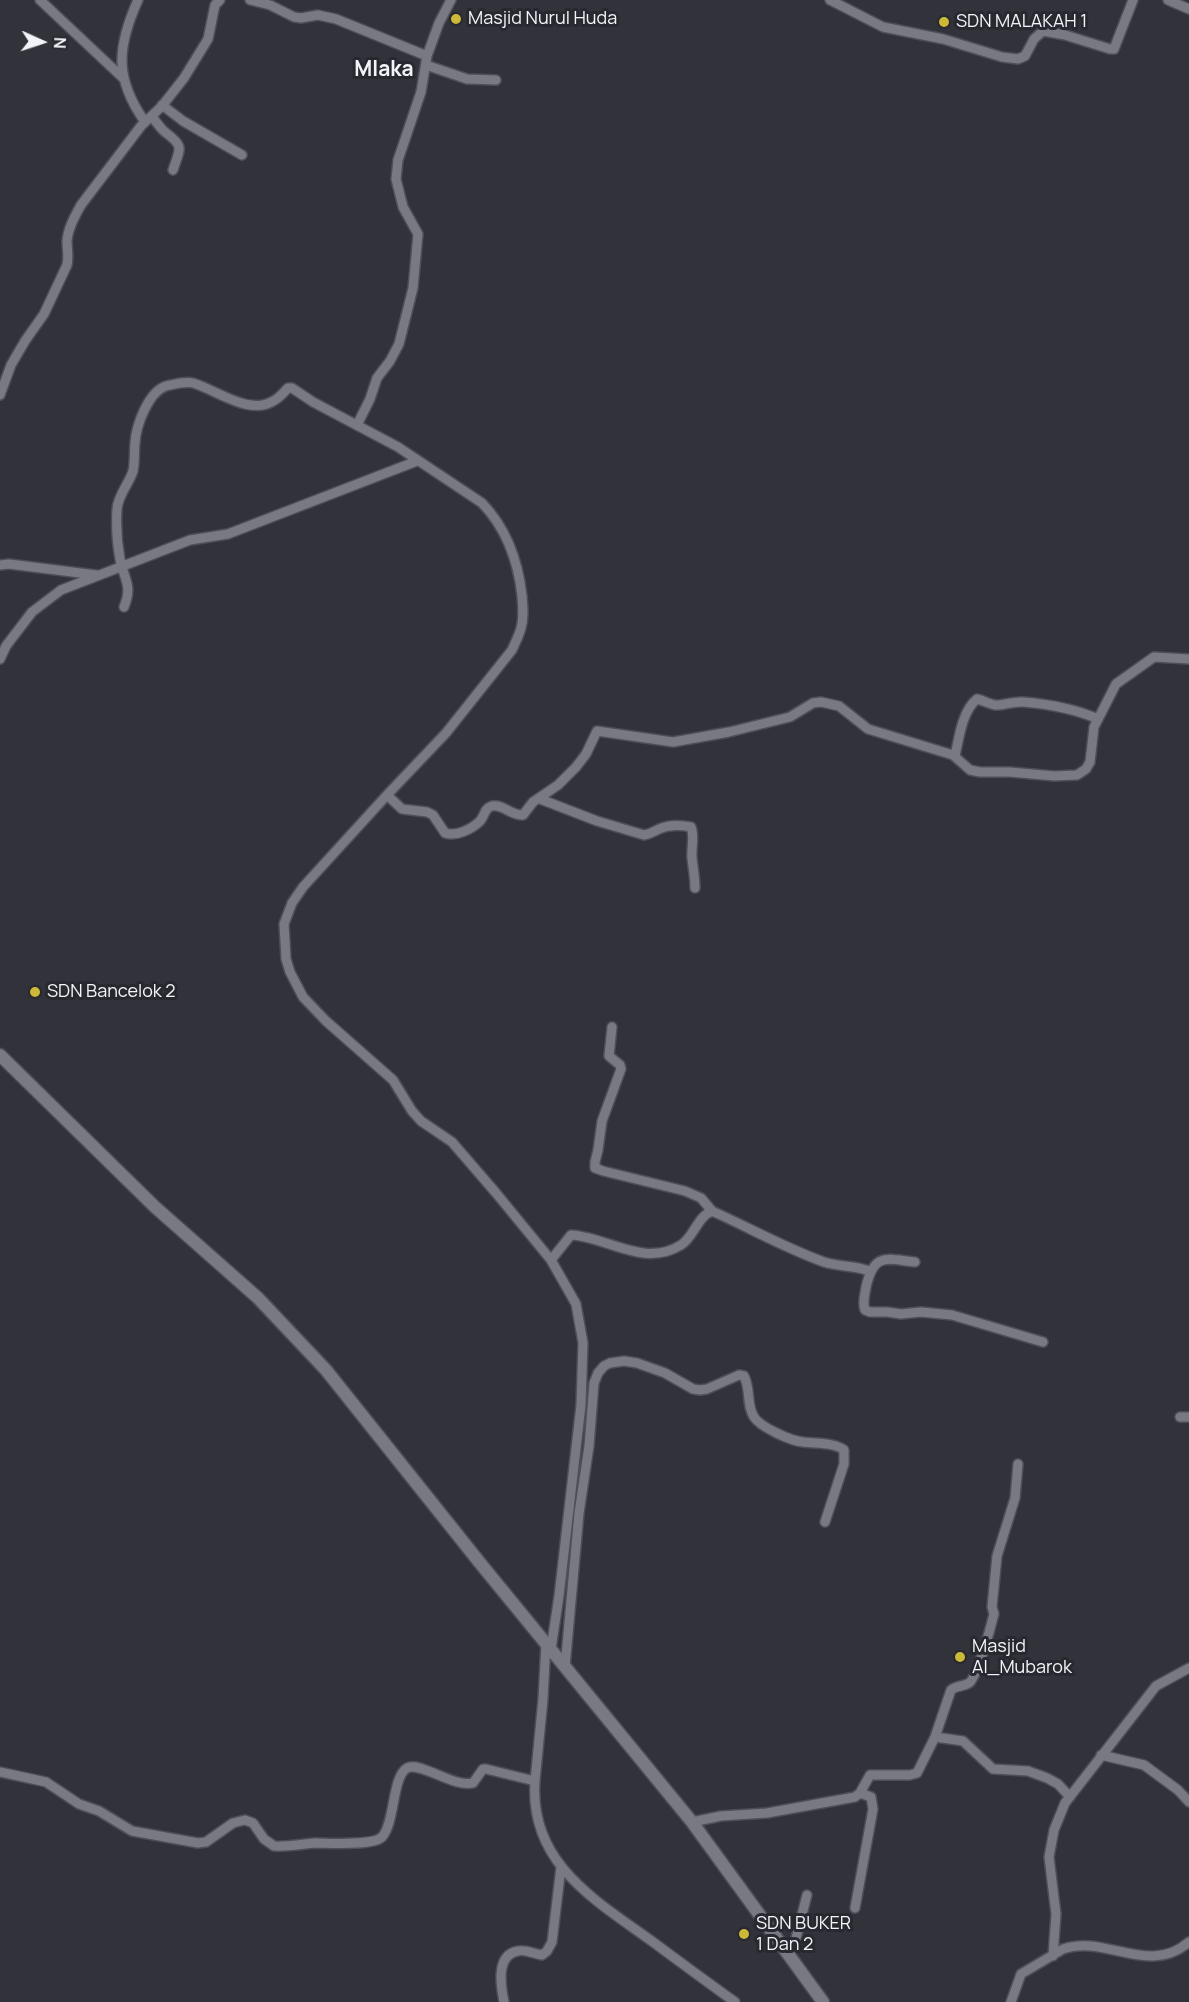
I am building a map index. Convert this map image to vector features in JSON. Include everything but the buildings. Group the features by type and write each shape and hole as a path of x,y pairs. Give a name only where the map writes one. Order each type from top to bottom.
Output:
{"street":[{"path":"40,0 116,70 124,81 131,98 178,143 180,148 173,170"},
{"path":"124,81 121,57 123,36 138,0"},
{"path":"0,395 11,365 44,314 67,265 69,258 67,238 74,219 98,182 184,78 208,39 216,6 220,0"},
{"path":"250,0 270,5 294,17 318,15 336,19 464,79 496,80"},
{"path":"357,422 377,378 399,344 413,288 418,234 403,207 396,178 398,160 421,92 426,61 439,23 451,0"},
{"path":"830,0 883,27 943,39 1002,57 1018,59 1025,56 1034,39 1043,31 1065,34 1114,49 1134,0"},
{"path":"1168,0 1189,9"},
{"path":"162,105 183,121 242,155"},
{"path":"124,607 129,592 118,548 117,508 132,472 136,431 151,396 162,387 177,383 191,383 230,400 248,405 264,405 273,402 288,388 357,422 482,503 504,531 516,558 523,618 519,636 512,650 391,799 303,887 292,903 284,924 284,936 290,972 303,997 326,1021 393,1080 405,1101 421,1121 452,1142 552,1259 576,1304 582,1334 584,1362 555,1654"},
{"path":"0,565 9,564 97,575 125,575 190,540 228,534 417,461"},
{"path":"0,659 6,646 32,612 61,590 97,575"},
{"path":"391,799 402,809 427,812 445,833 453,835 475,825 490,807 495,806 520,816 527,812 533,802 558,785 582,761 597,731 673,742 729,732 790,717 813,703 821,702 839,706 868,729 955,756 970,770 1054,776 1077,775 1086,769 1090,762 1092,735 1116,684 1157,656 1189,659"},
{"path":"955,756 966,713 976,699 998,705 1016,702 1051,706 1088,714 1098,719"},
{"path":"540,799 644,836 670,826 691,827 695,888"},
{"path":"612,1027 609,1056 620,1065 621,1069 602,1121 595,1168 685,1191 701,1198 712,1211 782,1245 831,1264 852,1266 869,1271"},
{"path":"0,1055 154,1207 241,1281 309,1351 692,1822 823,2002"},
{"path":"552,1259 569,1236 574,1234 634,1252 663,1252 683,1244 705,1215 712,1211"},
{"path":"915,1262 880,1260 869,1271 863,1306 867,1312 901,1314 921,1312 952,1315 1042,1342"},
{"path":"735,2002 572,1881 561,1867 538,1824 534,1804 543,1699 572,1584 589,1446 594,1383 598,1373 604,1366 624,1361 638,1363 665,1373 693,1389 700,1390 739,1375 744,1376 748,1385 750,1406 757,1421 798,1441 836,1446 844,1450 844,1464 825,1522"},
{"path":"692,1822 721,1816 767,1814 839,1798 855,1797 860,1794 870,1775 917,1773 934,1737 951,1690 968,1684 972,1679 991,1626 998,1556 1015,1498 1018,1464"},
{"path":"1053,1956 1056,1914 1049,1857 1054,1830 1065,1803 1156,1686 1189,1668"},
{"path":"934,1737 963,1741 993,1769 1028,1771 1047,1778 1058,1784 1070,1797"},
{"path":"1101,1755 1144,1765 1178,1790 1189,1802"},
{"path":"0,1772 46,1782 73,1800 99,1811 132,1831 198,1843 206,1842 233,1823 245,1820 253,1823 268,1844 274,1846 315,1843 349,1844 382,1837 392,1812 398,1784 404,1772 412,1767 463,1784 473,1784 483,1769 535,1781"},
{"path":"855,1908 873,1809 871,1797 860,1794"},
{"path":"504,2002 500,1975 508,1957 520,1950 542,1955 552,1945 561,1867"},
{"path":"789,1954 794,1946 807,1895"},
{"path":"1011,2002 1021,1974 1063,1948 1071,1946 1102,1948 1141,1956 1158,1956 1180,1950 1189,1942"},
{"path":"1180,1950 1189,1955"}],"place":[{"name":"Masjid Nurul Huda","path":"456,19"},
{"name":"SDN MALAKAH 1","path":"944,22"},
{"name":"SDN Bancelok 2","path":"35,992"},
{"name":"Masjid Al_Mubarok","path":"960,1657"},
{"name":"SDN BUKER 1 Dan 2","path":"744,1934"}],"district":[{"name":"Mlaka","path":"384,70"}]}
